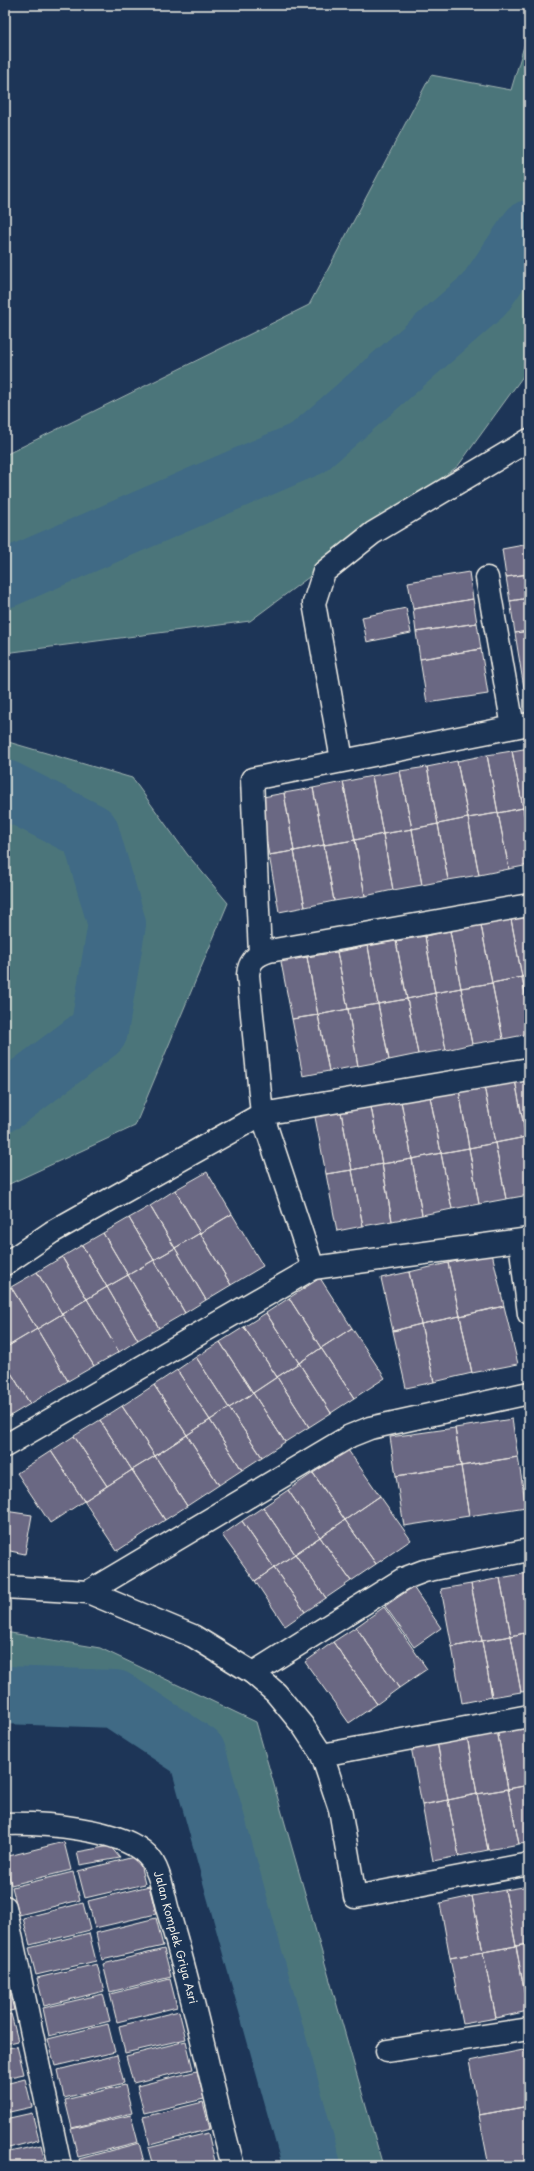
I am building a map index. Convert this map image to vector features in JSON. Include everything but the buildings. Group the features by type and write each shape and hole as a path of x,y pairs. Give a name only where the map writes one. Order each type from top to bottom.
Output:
{"street":[{"path":"342,760 314,603 324,572 373,533 529,440"},
{"path":"260,954 252,778 521,725 487,578"},
{"path":"313,1268 262,1114 248,975 253,959 268,951 529,905"},
{"path":"5,1264 52,1232 262,1114 529,1069"},
{"path":"5,1446 313,1268 524,1240 529,1314"},
{"path":"88,1592 350,1436 370,1428 529,1393"},
{"path":"254,1673 402,1579 424,1571 529,1550"},
{"path":"5,1586 88,1592 193,1636 254,1673 276,1693 303,1726 322,1755 340,1810 355,1897 529,1864"},
{"path":"322,1755 529,1716"},
{"name":"Jalan Komplek Griya Asri","path":"5,1824 48,1825 84,1830 115,1838 139,1849 153,1862 181,1952 233,2166"},
{"path":"5,1907 60,2166"},
{"path":"387,2051 529,2029"}],"green space":[{"path":"529,29 529,368 458,466 250,621 5,653 5,455 309,305 431,75 511,90"},
{"path":"5,741 132,778 187,854 228,903 135,1126 5,1186"},
{"path":"5,1632 100,1648 256,1722 383,2166 313,2166 247,1936 197,1753 115,1699 5,1702"}],"waterway":[{"path":"5,579 308,448 484,295 529,229"},
{"path":"5,789 90,832 117,924 99,1031 5,1102"},
{"path":"5,1695 115,1699 197,1753 312,2166"}]}
